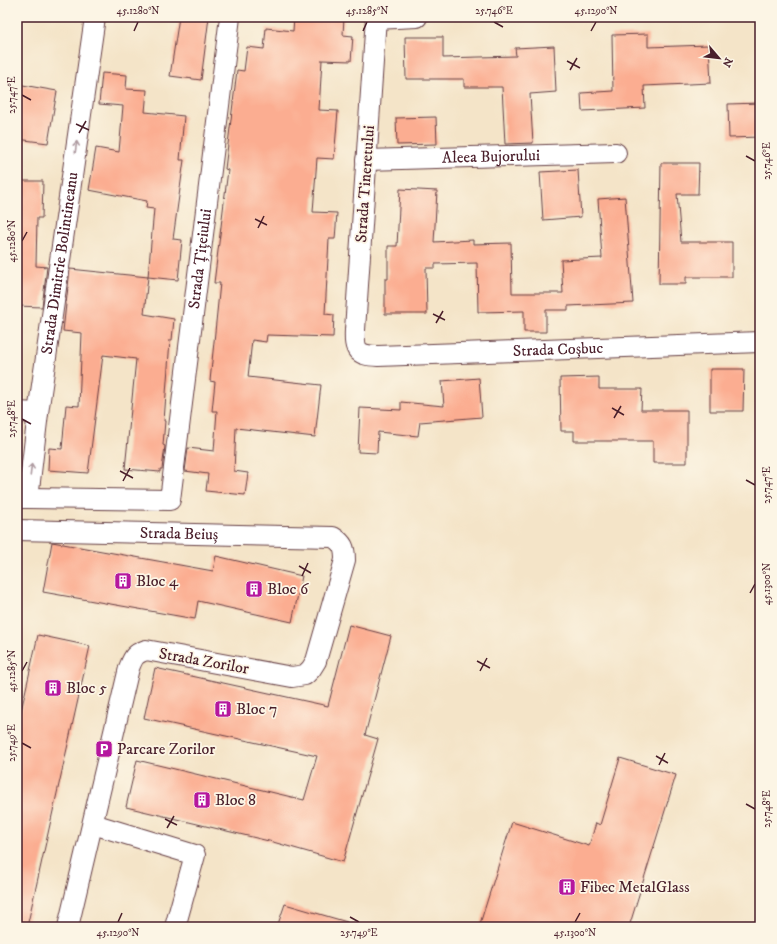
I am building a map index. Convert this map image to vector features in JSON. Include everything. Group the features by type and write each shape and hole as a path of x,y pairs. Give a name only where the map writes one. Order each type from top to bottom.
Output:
{"street":[{"name":"Strada Dimitrie Bolintineanu","path":"23,498 38,413 95,17"},
{"name":"Strada Țițeiului","path":"23,498 170,500 230,17"},
{"path":"376,18 417,17"},
{"name":"Strada Tineretului","path":"357,350 355,336 376,18"},
{"name":"Aleea Bujorului","path":"366,160 616,153"},
{"name":"Strada Coșbuc","path":"357,350 365,355 378,356 760,342"},
{"path":"17,412 38,413"},
{"name":"Strada Beiuș","path":"17,530 333,537 340,541"},
{"name":"Strada Zorilor","path":"68,927 129,668 133,658 138,653 146,650 292,677 305,675 316,661 345,560 345,548 340,541"},
{"path":"93,824 195,854 175,927"}],"building":[{"path":"179,17 209,17 201,80 170,76"},
{"path":"294,17 344,17 343,35 353,36 351,61 322,60 319,110 338,111 334,159 317,158 313,212 337,213 335,239 329,239 325,314 334,315 333,337 267,335 266,342 252,340 248,377 321,385 315,437 236,428 234,471 248,473 245,495 206,491 208,474 185,471 188,448 214,451 217,411 212,411 215,382 210,381 220,283 214,283 228,170 225,169 237,70 244,71 247,47 264,49 266,28 293,31"},
{"path":"648,34 648,47 709,45 711,83 644,86 645,108 582,111 581,93 613,91 612,35"},
{"path":"405,37 443,37 443,58 516,56 515,48 554,46 556,92 530,94 533,143 505,144 502,87 464,87 464,79 406,79"},
{"path":"102,73 127,75 126,89 147,90 145,112 184,116 180,160 184,160 173,239 182,240 178,280 148,277 154,209 146,208 147,201 89,190 96,148 119,152 123,106 99,104"},
{"path":"17,84 57,91 48,143 17,139"},
{"path":"760,103 760,137 729,138 728,104"},
{"path":"436,117 437,144 397,145 396,118"},
{"path":"661,163 699,163 698,194 677,194 681,242 732,242 732,277 686,277 686,284 659,284"},
{"path":"578,170 581,217 543,220 540,172"},
{"path":"17,181 43,181 42,218 37,218 36,266 47,267 42,307 17,306"},
{"path":"400,189 437,191 434,242 473,240 473,244 511,243 512,293 563,293 561,260 602,258 598,199 625,197 633,303 568,306 568,310 546,310 546,332 524,332 524,311 478,312 477,263 435,264 435,268 426,268 427,314 385,314 385,279 388,279 388,246 397,246"},
{"path":"70,269 148,277 144,314 174,319 172,340 170,340 164,421 163,445 165,446 162,469 160,469 160,472 125,469 136,359 103,355 88,473 48,470 49,448 62,449 66,405 79,406 82,333 63,331"},
{"path":"710,369 744,369 743,411 710,411"},
{"path":"599,377 599,389 642,389 641,410 687,410 687,463 653,463 653,441 574,441 574,431 561,431 560,378"},
{"path":"479,378 482,417 420,422 418,436 378,432 377,453 358,452 360,408 401,410 401,402 444,406 442,381"},
{"name":"Bloc 4","path":"52,542 213,571 216,556 302,576 292,622 198,601 195,619 43,592"},
{"path":"349,625 391,636 365,735 378,739 343,862 273,842 126,807 137,760 304,800 317,756 144,718 155,668 328,706"},
{"name":"Bloc 5","path":"38,635 90,646 27,927 17,927 17,729"},
{"name":"Fibec MetalGlass","path":"620,758 676,775 629,927 479,927 512,822 589,846 596,823 600,825"},
{"path":"285,904 347,922 347,927 277,927"}],"place":[{"name":"Bloc 4","path":"123,581"},
{"name":"Bloc 6","path":"254,589"},
{"name":"Bloc 5","path":"53,688"},
{"name":"Bloc 7","path":"223,709"},
{"name":"Parcare Zorilor","path":"104,749"},
{"name":"Bloc 8","path":"202,800"},
{"name":"Fibec MetalGlass","path":"567,887"}]}
